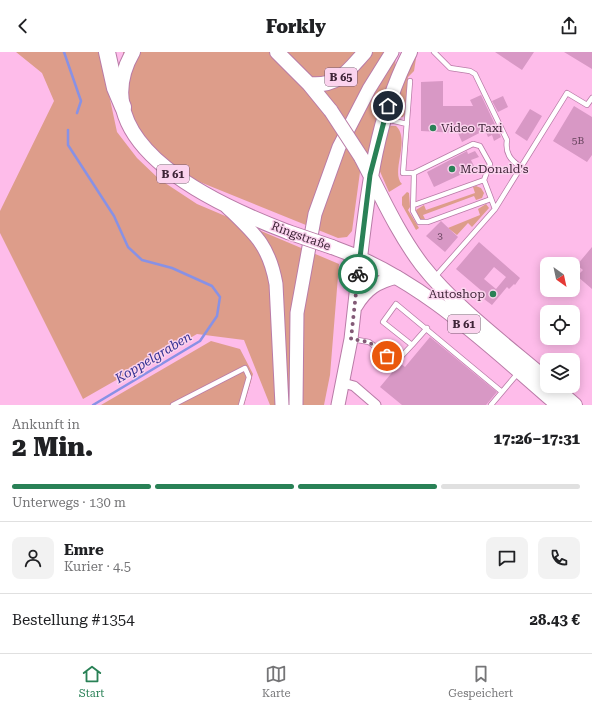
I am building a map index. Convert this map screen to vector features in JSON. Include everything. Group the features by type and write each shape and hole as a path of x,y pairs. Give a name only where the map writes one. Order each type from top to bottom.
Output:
{"highway":[{"path":"107,52 115,88 123,107"},
{"name":"B 61","path":"118,52 121,80"}],"main road":[{"name":"Ringstraße","path":"133,52 121,80 123,107 134,132 153,156 175,175 222,204 288,232 360,258 397,277 454,316 558,405"},
{"name":"B 61","path":"277,52 305,80 331,111 360,157 403,237 434,278 466,310 540,374"},
{"name":"B 65","path":"305,80 325,85 332,83 348,70 365,52"},
{"path":"296,405 297,313 315,214 339,147 392,52"},
{"path":"338,405 351,339 370,175 392,94 410,52"},
{"path":"222,204 257,237 264,246 273,269 276,284 282,405"},
{"path":"354,310 362,296 374,285 397,277"},
{"path":"562,393 576,405"}],"street":[{"path":"343,383 354,386 376,405"}],"lane":[{"path":"434,52 450,68 470,71 475,74 507,140 506,148 512,161 521,167"},
{"path":"410,81 403,173 414,173 469,145 477,144 483,149 490,164 484,180 495,209"},
{"path":"434,278 495,209 566,93 587,105 592,98"},
{"path":"385,118 407,124"},
{"path":"414,173 413,211 417,220 425,223 491,199"},
{"path":"414,205 484,180"},
{"path":"412,345 383,322 396,304 427,328 502,392"},
{"path":"351,339 369,342 396,362 427,328"},
{"path":"173,405 245,368 249,377 241,405"},
{"path":"491,405 519,372"}],"shaded area":[{"path":"16,52 98,52 101,57 117,132 137,158 159,179 197,204 339,264 330,375 324,405 270,405 244,340 197,334 83,399 0,233 0,211 54,101 42,73"},
{"path":"123,52 396,52 395,70 368,155 360,172 352,231 347,237 338,238 190,178 156,151 138,128 126,99"},
{"path":"415,52 417,52 414,71 408,77 405,114 403,117 396,117 392,113"},
{"path":"396,126 402,139 398,172 399,179 402,184 389,192 378,167 387,127"},
{"path":"476,186 481,188 484,193 482,198 476,200 474,196 423,215 425,219 423,220 419,219 416,210 424,205 426,210 475,193 473,187"},
{"path":"407,192 409,193 410,207 408,210 419,228 416,230 402,205 402,197"},
{"path":"486,204 489,208 472,227 468,223 457,235 448,228 480,215 478,209"},
{"path":"211,341 240,349 253,374 244,405 101,405"}],"building":[{"path":"495,52 534,52 522,70"},
{"path":"564,52 592,52 592,69"},
{"path":"443,81 443,106 473,106 470,100 481,95 501,137 494,141 492,135 488,137 485,130 462,142 458,133 421,131 421,82"},
{"path":"503,96 508,107 498,112 492,101"},
{"path":"574,106 592,117 592,155 587,162 553,141"},
{"path":"530,109 542,116 527,141 515,133"},
{"name":"McDonald's","path":"467,151 468,154 475,151 479,157 471,160 475,168 434,187 427,172"},
{"path":"441,221 458,237 445,252 426,236"},
{"path":"479,242 520,278 515,285 514,284 509,289 507,287 492,305 480,296 483,292 456,269","holes":["494,267 506,277 496,289 484,279"]},
{"path":"592,247 592,289 580,279 580,273 583,270 580,268 580,261"},
{"path":"430,337 497,392 486,405 402,405 380,387 400,363 405,367"}],"waterway":[{"name":"Koppelgraben","path":"64,52 81,101 77,113"},
{"name":"Koppelgraben","path":"68,130 68,145 114,216 128,247 142,260 172,268 212,286 220,297 217,316 200,341 93,405"}],"way so far":[{"path":"358,274 351,339 369,342 387,356"}],"place":[{"name":"Video Taxi","path":"433,128"},
{"name":"McDonald's","path":"452,169"},
{"name":"Autoshop","path":"493,294"}],"route":[{"path":"358,274 370,175 388,106"}]}
